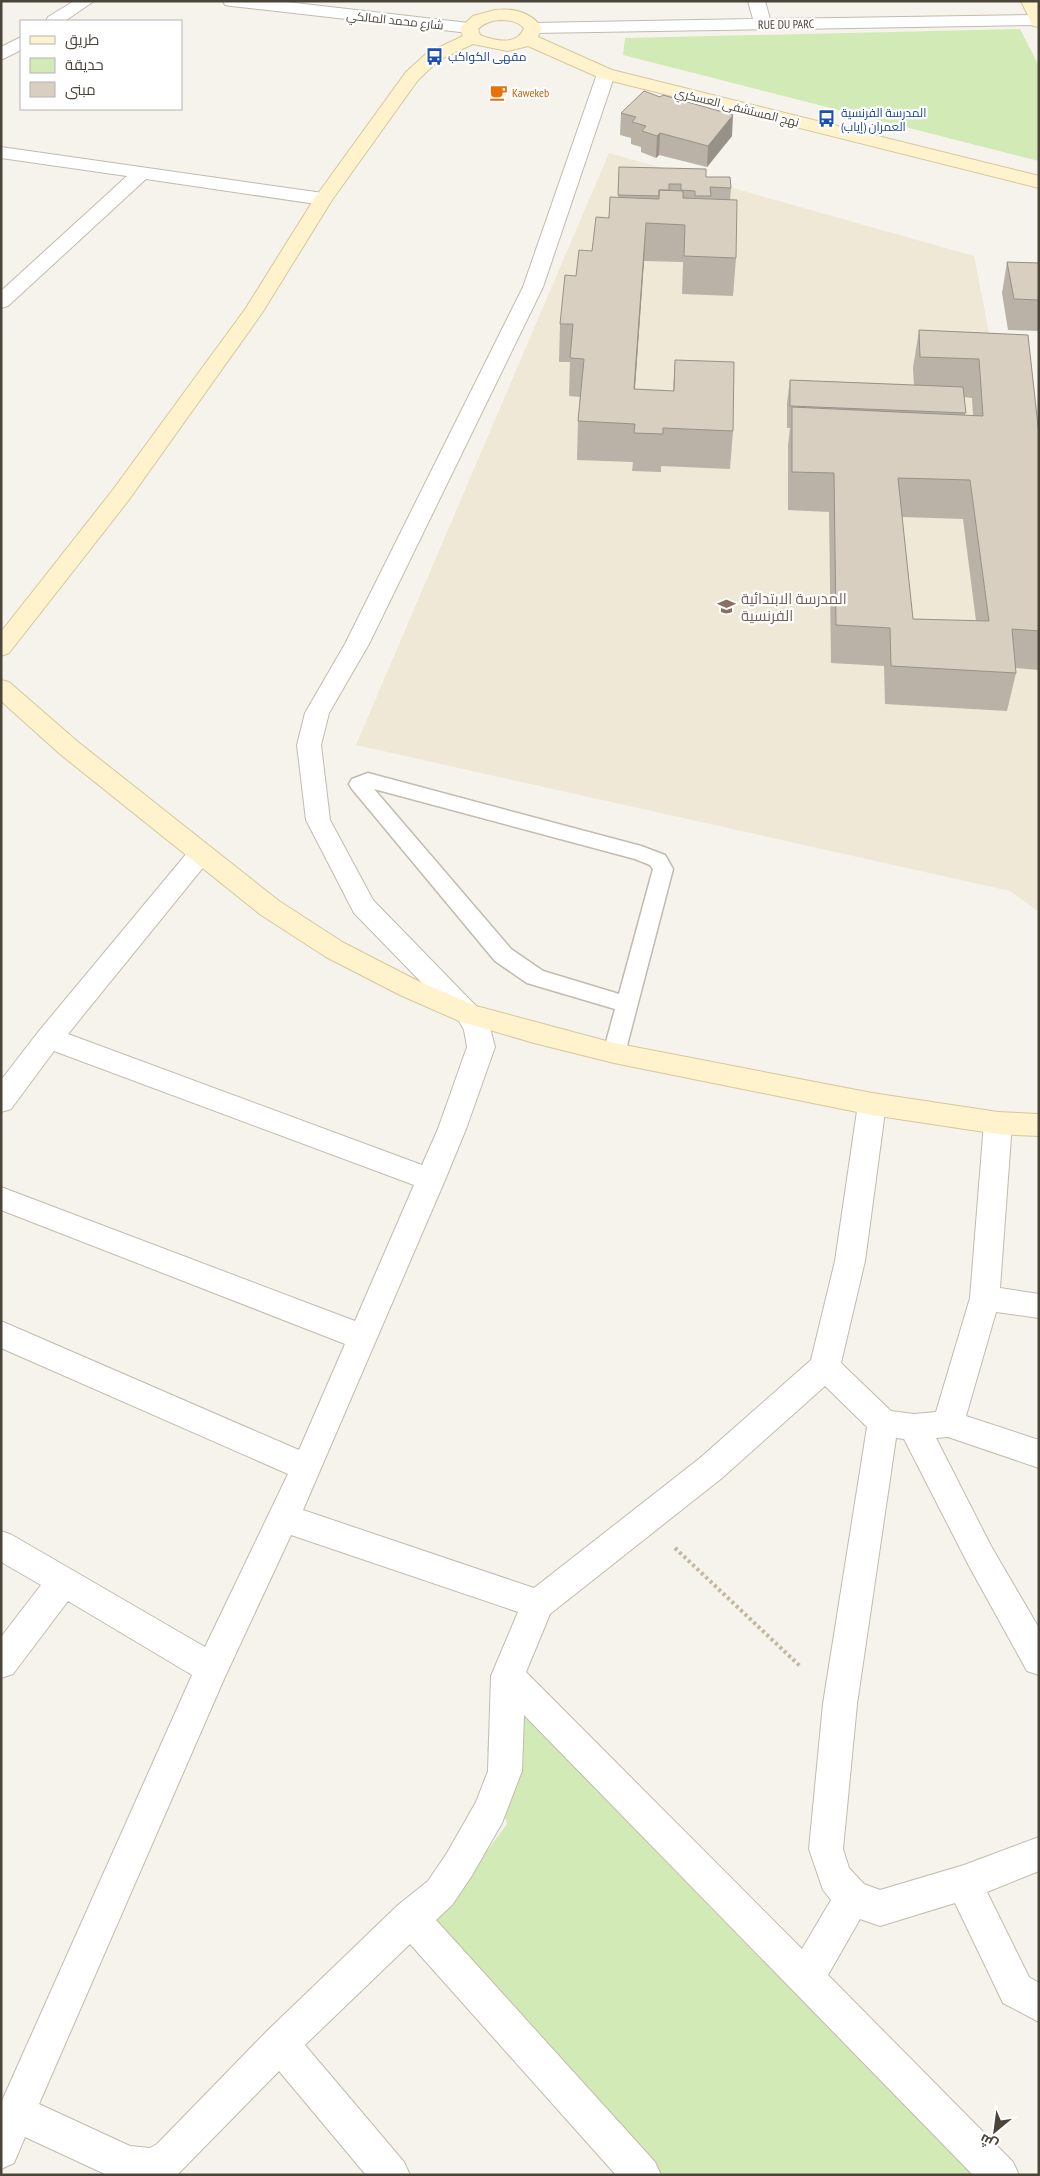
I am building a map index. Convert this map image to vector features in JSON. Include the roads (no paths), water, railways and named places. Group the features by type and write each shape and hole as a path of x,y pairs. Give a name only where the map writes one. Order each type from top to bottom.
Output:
{"street":[{"path":"56,20 86,1"},
{"name":"شارع محمد المالكي","path":"231,1 295,5 471,33"},
{"path":"1,648 120,496 255,309 323,199 425,60 471,33 479,19 499,15 518,17 528,1"},
{"path":"756,1 762,24"},
{"path":"1029,1 1038,21"},
{"name":"نهج المستشفى العسكري","path":"518,17 525,20 530,34 606,74 1039,182"},
{"name":"RUE DU PARC","path":"530,34 762,24 1038,21"},
{"path":"471,33 489,45 499,46 519,43 530,34"},
{"path":"1,54 20,43"},
{"path":"1,2150 212,1669 307,1468 431,1180 452,1129 481,1047 477,1028 468,1014 363,906 318,820 309,745 317,713 357,644 533,287 606,74"},
{"path":"1,152 323,199"},
{"path":"1,302 141,173"},
{"path":"1,688 69,748 270,908 335,950 410,988 468,1014 614,1053 872,1104 998,1123 1039,1125"},
{"path":"1,1101 48,1038 200,853"},
{"path":"48,1038 431,1180"},
{"path":"16,2113 128,2165 142,2168 157,2167 170,2157 280,2044 410,1918 440,1893 490,1811 506,1771 508,1676 538,1604 711,1468 825,1368 850,1261 872,1104"},
{"path":"948,1424 985,1298 998,1123"},
{"path":"1,1198 362,1337"},
{"path":"985,1298 1039,1306"},
{"path":"1,1334 307,1468"},
{"path":"825,1368 898,1425 980,1556 1039,1660"},
{"path":"898,1425 948,1424 1039,1454"},
{"path":"898,1425 840,1704 826,1849 835,1878 852,1898 880,1908 964,1882 1039,1854"},
{"path":"284,1518 538,1604"},
{"path":"1,1545 212,1669"},
{"path":"1,1662 63,1582"},
{"path":"508,1676 1000,2175"},
{"path":"964,1882 1016,1990 1039,2004"},
{"path":"806,1978 852,1898"},
{"path":"410,1918 642,2175"},
{"path":"280,2044 391,2175"}],"lane":[{"path":"614,1053 664,869 658,860 641,852 368,780 360,784 503,955 535,977 627,1005"}],"place":[{"name":"مقهى الكواكب","path":"434,56"},
{"name":"Kawekeb","path":"498,92"},
{"name":"المدرسة الفرنسية العمران (إياب)","path":"827,119"},
{"name":"المدرسة الابتدائية الفرنسية","path":"727,607"}]}
